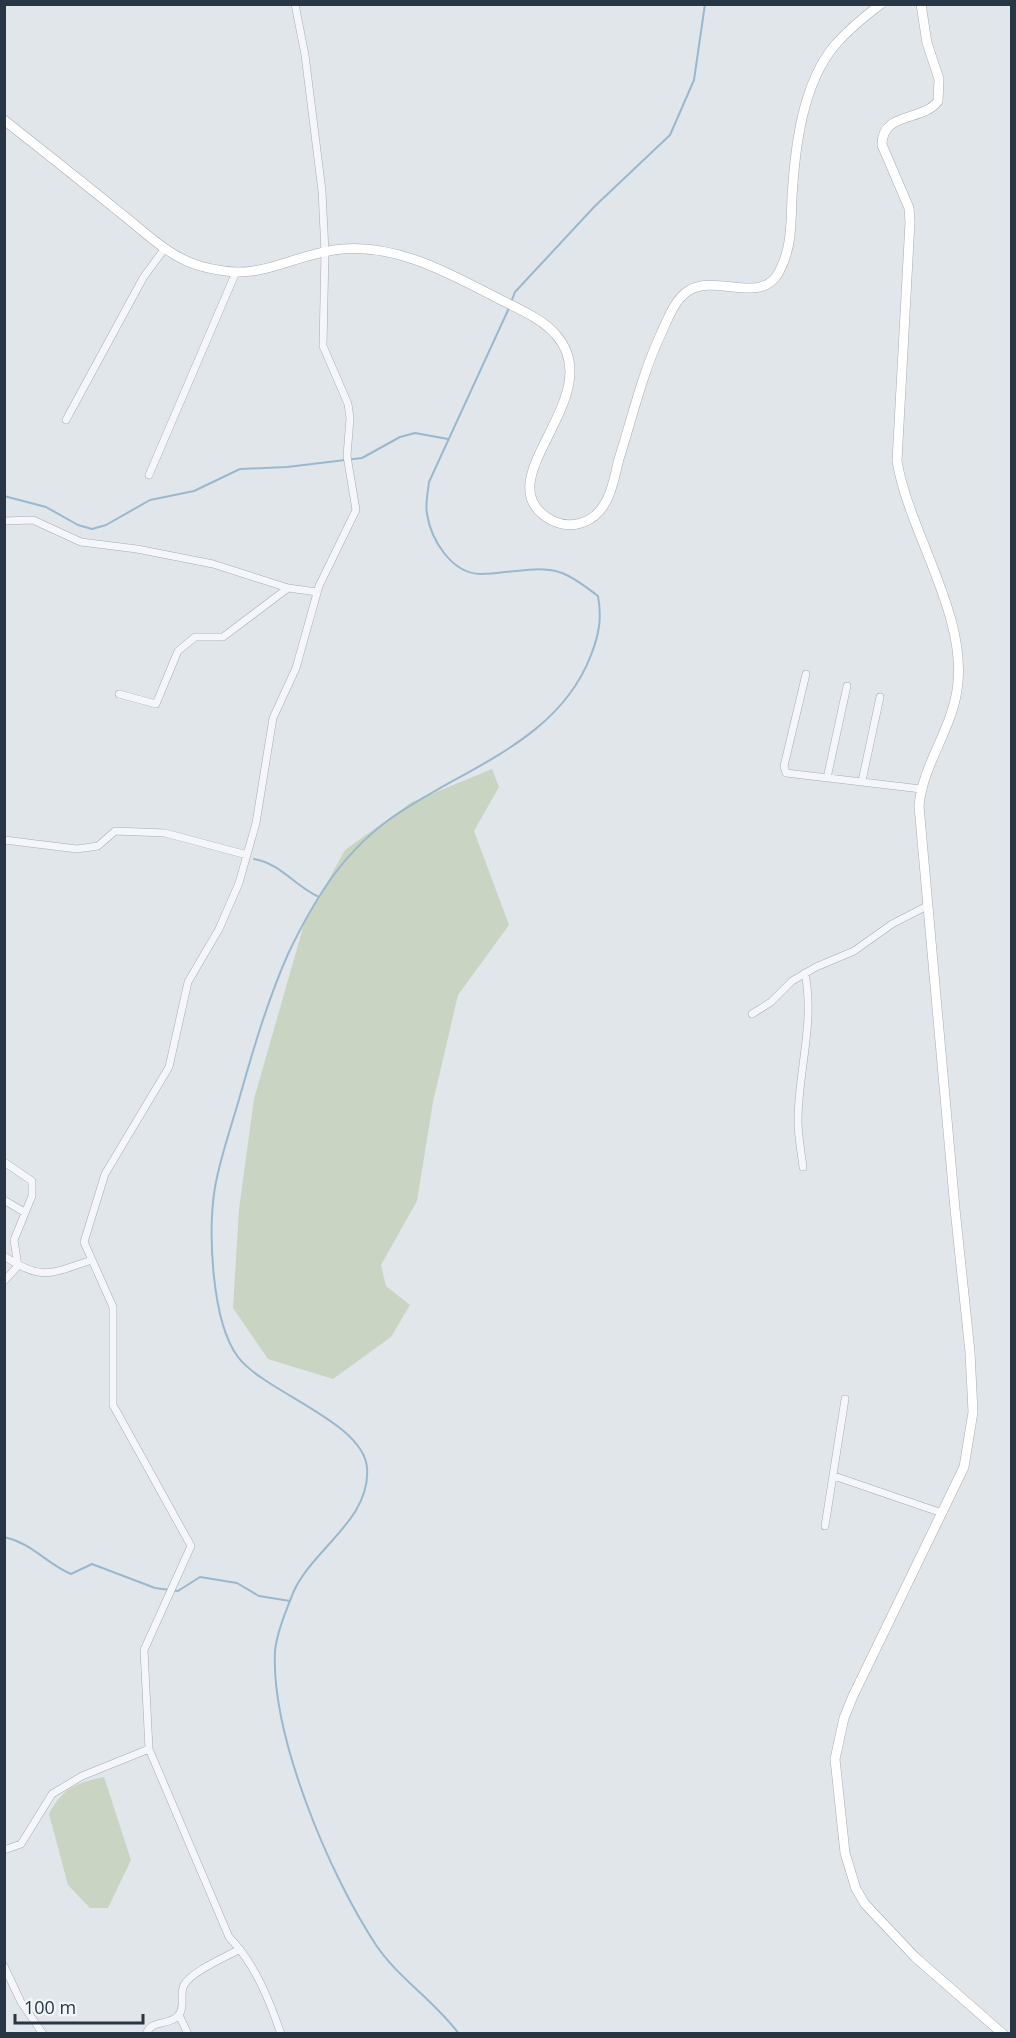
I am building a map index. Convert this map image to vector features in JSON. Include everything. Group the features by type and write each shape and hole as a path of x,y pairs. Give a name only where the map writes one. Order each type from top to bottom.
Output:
{"street":[{"path":"281,2034 267,1993 240,1949 229,1937 149,1749 144,1650 191,1546 113,1406 113,1307 84,1242 105,1174 169,1067 188,982 229,908 256,824 273,718 296,668 317,592 356,510 347,456 350,418 348,404 323,346 325,252 322,191 305,55 295,4"},
{"path":"4,120 165,248 188,262 236,272 262,272 325,252 366,250 417,260 527,314 556,335 569,358 570,370 568,393 532,469 529,489 542,513 562,524 576,525 588,521 606,502 648,364 681,297 698,286 756,288 774,280 780,271 789,243 796,142 819,71 835,45 881,4"},
{"path":"921,4 927,43 939,79 938,101 926,112 895,121 887,127 882,135 882,145 909,208 910,222 897,462 906,497 948,614 957,649 958,673 954,705 921,789 919,823 970,1352 973,1412 964,1467 844,1718 835,1759 845,1853 853,1881 865,1904 915,1957 1003,2034"},
{"path":"66,420 143,278 165,248"},
{"path":"149,475 236,272"},
{"path":"4,521 33,520 81,542 137,549 213,564 288,588 317,592"},
{"path":"119,694 156,705 178,651 195,637 223,637 288,588"},
{"path":"806,674 784,770 789,775 921,789"},
{"path":"827,778 847,686"},
{"path":"862,781 880,697"},
{"path":"4,840 76,849 98,846 115,831 165,833 247,855"},
{"path":"752,1014 805,973 854,951 892,924 927,906"},
{"path":"803,1167 798,1120 808,1028 809,1002 805,973"},
{"path":"4,1162 32,1181 32,1196 14,1240 18,1266"},
{"path":"4,1200 24,1212"},
{"path":"4,1256 18,1266 44,1275 92,1260"},
{"path":"4,1281 18,1266"},
{"path":"825,1526 845,1399"},
{"path":"834,1476 942,1513"},
{"path":"4,1850 21,1844 52,1794 82,1776 149,1749"},
{"path":"188,2034 179,2015 185,1983 240,1949"},
{"path":"4,1966 21,2002 43,2034"},
{"path":"146,2034 153,2025 179,2015"}],"green space":[{"path":"492,769 499,787 474,831 509,925 458,995 433,1102 417,1201 381,1265 386,1286 410,1305 391,1337 333,1379 268,1359 233,1308 239,1209 254,1099 304,924 345,850 412,802"},
{"path":"104,1777 131,1860 108,1908 90,1908 68,1885 49,1814 65,1792 78,1784"}],"waterway":[{"path":"511,302 515,292 595,206 670,135 694,80 705,4"},
{"path":"459,2034 376,1945 358,1915 322,1843 293,1763 282,1723 276,1685 275,1651 278,1636 293,1593 302,1577 350,1519 360,1503 366,1487 367,1468 362,1451 349,1436 311,1408 269,1383 238,1357 229,1341 217,1299 212,1227 215,1187 249,1065 280,972 317,899 355,850 386,822 530,734 554,712 575,686 594,648 600,619 598,596 580,582 559,572 541,569 481,574 471,572 452,562 438,544 429,524 426,506 429,482 509,308"},
{"path":"4,496 46,507 78,525 92,529 106,525 150,500 194,491 240,469 287,467 362,458 400,437 415,433 448,439"},
{"path":"254,859 272,865 317,896"},
{"path":"4,1537 23,1544 71,1574 92,1564 155,1588 178,1591 200,1577 237,1583 259,1596 290,1601"}]}
